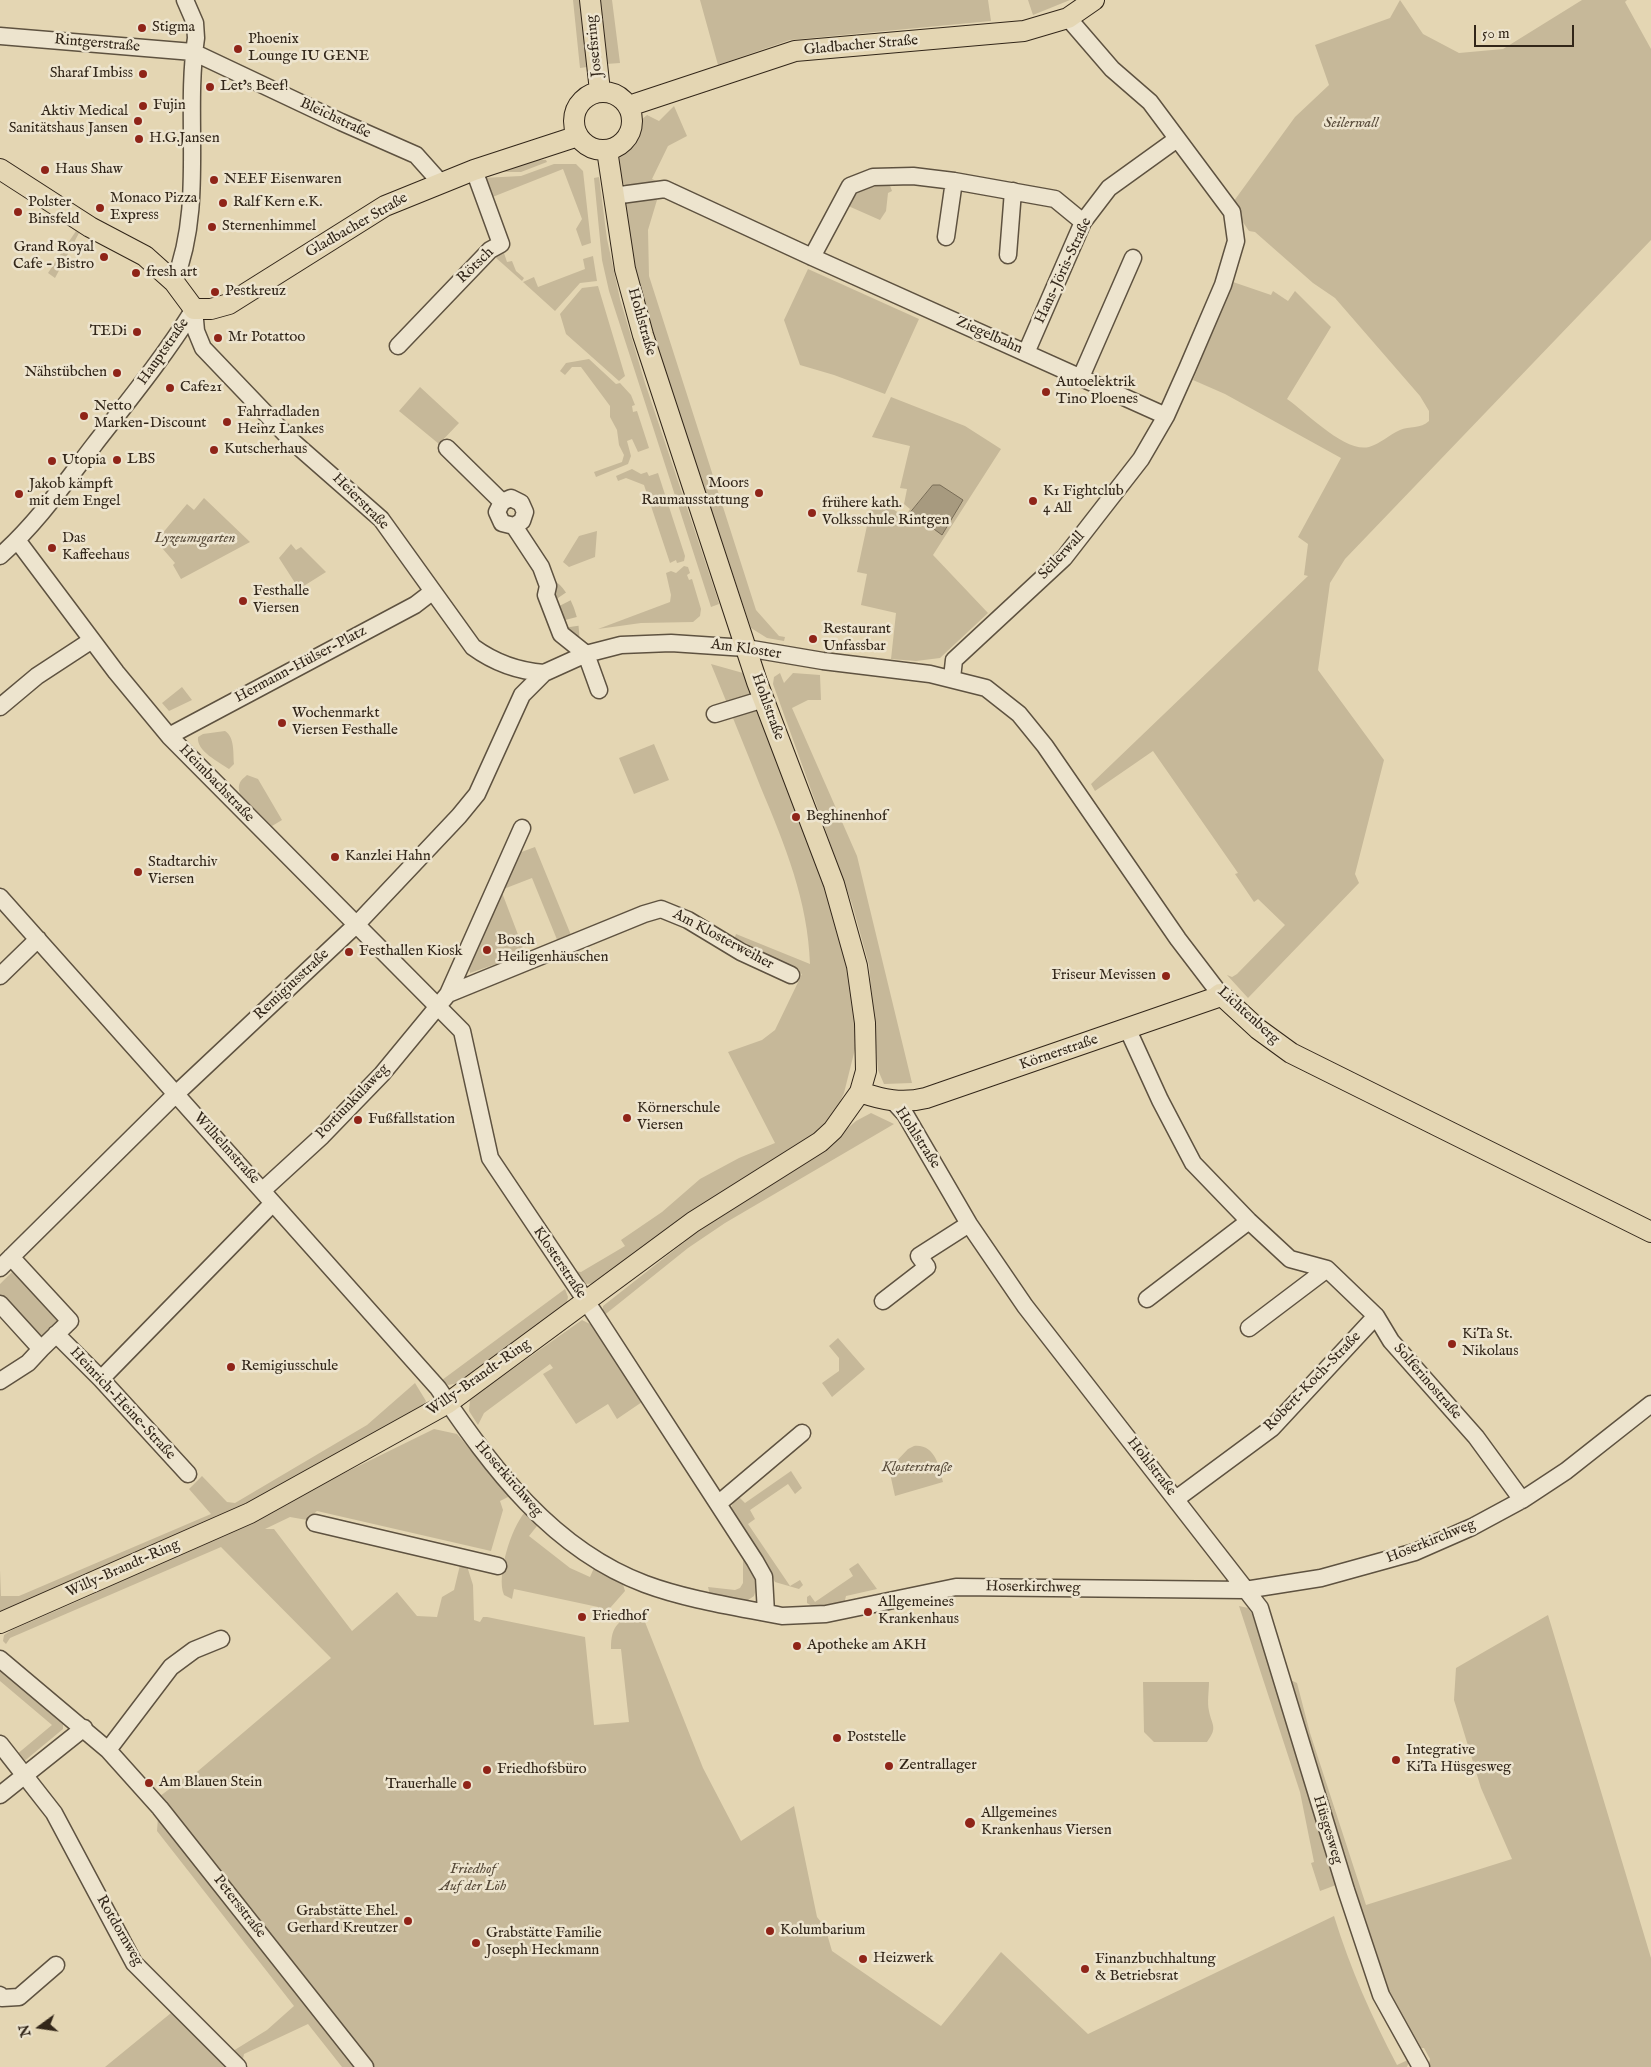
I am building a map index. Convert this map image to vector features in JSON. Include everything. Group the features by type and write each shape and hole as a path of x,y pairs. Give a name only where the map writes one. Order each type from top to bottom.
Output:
{"main road":[{"name":"Josefsring","path":"590,0 600,91"},
{"name":"Gladbacher Straße","path":"629,106 795,51 1024,32 1068,18 1094,0"},
{"path":"600,91 616,94 629,106 632,124 630,134 624,141 607,150 591,147 578,136 574,127 577,108 582,100 600,91"},
{"name":"Gladbacher Straße","path":"194,309 229,304 385,206 474,170 578,136"},
{"name":"Hohlstraße","path":"607,150 625,269 643,335 746,648 834,884 856,966 865,1023 866,1071 860,1092 894,1102"},
{"path":"0,169 90,227 145,256 174,282 194,309"},
{"name":"Körnerstraße","path":"894,1102 911,1102 926,1098 1128,1030 1215,998 1220,994"},
{"name":"Lichtenberg","path":"1220,994 1258,1029 1291,1053 1651,1232"},
{"name":"Willy-Brandt-Ring","path":"0,1623 250,1513 448,1403 693,1222 820,1142 833,1130 860,1092"}],"street":[{"path":"174,282 183,261 187,238 195,22 192,2"},
{"name":"Seilerwall","path":"952,678 954,660 1064,558 1141,459 1166,416 1223,286 1236,241 1232,212 1150,102 1112,69 1068,18"},
{"name":"Rintgerstraße","path":"0,36 194,52"},
{"name":"Bleichstraße","path":"194,52 341,122 416,155 441,182"},
{"name":"Hans-Jöris-Straße","path":"1026,352 1083,222 1109,188 1177,139"},
{"name":"Rötsch","path":"398,346 490,250 501,244 474,170"},
{"path":"812,257 850,186 873,177 913,176 954,181 1055,199 1083,222"},
{"path":"946,237 954,181"},
{"name":"Ziegelbahn","path":"613,196 665,188 812,257 1166,416"},
{"path":"1008,254 1013,192"},
{"path":"1081,377 1133,258"},
{"name":"Hauptstraße","path":"0,556 17,540 62,488 167,352 194,309"},
{"name":"Heierstraße","path":"194,309 196,330 203,348 292,441 381,519 473,647 491,660 522,671 544,673"},
{"path":"446,448 502,502 497,512 502,524 514,526 541,567 548,586 546,595 561,634 586,654 599,690"},
{"name":"Heimbachstraße","path":"17,540 92,640 169,736 438,1008"},
{"name":"Hermann-Hülser-Platz","path":"169,736 415,605 432,592"},
{"path":"0,707 37,676 92,640"},
{"name":"Am Kloster","path":"544,673 586,654 621,645 671,643 746,648 823,661 952,678"},
{"name":"Remigiusstraße","path":"6,1263 177,1094 357,924 477,794 522,695 544,673"},
{"name":"Lichtenberg","path":"952,678 986,688 1019,714 1040,740 1178,939 1220,994"},
{"path":"715,714 764,699"},
{"path":"438,1008 448,994 522,828"},
{"name":"Wilhelmstraße","path":"0,897 438,1388 448,1403"},
{"name":"Am Klosterweiher","path":"448,994 661,909 688,920 741,952 792,975"},
{"path":"0,976 38,939"},
{"name":"Portiunkulaweg","path":"101,1379 322,1136 382,1074 438,1008"},
{"name":"Klosterstraße","path":"438,1008 462,1031 490,1158 703,1480 764,1577 766,1613"},
{"name":"Solferinostraße","path":"1128,1030 1160,1100 1193,1162 1249,1221 1290,1259 1327,1269 1376,1316 1391,1340 1476,1438 1522,1500"},
{"name":"Hohlstraße","path":"894,1102 905,1114 969,1224 1024,1306 1245,1590"},
{"path":"1147,1299 1249,1221"},
{"path":"883,1301 927,1267 918,1256 969,1224"},
{"path":"0,1381 28,1363 70,1321 6,1263"},
{"path":"1249,1328 1327,1269"},
{"path":"0,1304 41,1349"},
{"name":"Robert-Koch-Straße","path":"1176,1499 1272,1428 1376,1316"},
{"name":"Heinrich-Heine-Straße","path":"56,1334 101,1379 188,1474"},
{"name":"Hoserkirchweg","path":"448,1403 459,1422 519,1496 573,1545 645,1584 686,1596 782,1616 826,1614 956,1587 1245,1590 1321,1578 1415,1552 1472,1527 1522,1500 1566,1471 1651,1404"},
{"path":"718,1503 802,1433"},
{"path":"315,1523 498,1566"},
{"name":"Hüsgesweg","path":"1245,1590 1260,1608 1346,1890 1381,1995 1422,2067"},
{"path":"108,1750 171,1667 194,1650 221,1639"},
{"name":"Petersstraße","path":"0,1659 108,1750 160,1808 365,2067"},
{"path":"0,1795 84,1728"},
{"name":"Rotdornweg","path":"0,1744 54,1813 134,1963 238,2067"},
{"path":"0,1995 2,1998 19,1997 56,1965"}],"green space":[{"path":"573,0 582,0 587,67 580,68"},
{"path":"596,0 612,0 620,63 606,64"},
{"path":"700,0 988,0 991,21 790,40 718,65"},
{"path":"1028,0 1070,0 1033,15"},
{"path":"1400,0 1423,34 1459,53 1503,49 1582,0 1627,0 1625,2 1651,49 1651,240 1345,559 1330,583 1318,670 1384,760 1355,874 1359,883 1248,998 1227,975 1232,977 1237,974 1285,925 1258,899 1254,902 1235,874 1238,873 1153,751 1095,791 1091,784 1308,576 1304,575 1308,544 1298,537 1341,458 1225,394 1193,380 1233,282 1271,295 1273,291 1288,301 1295,291 1331,327 1287,399 1326,430 1349,444 1369,447 1400,430 1426,424 1429,421 1429,411 1420,396 1335,298 1313,283 1255,232 1249,231 1231,205 1295,117 1329,85 1315,45 1390,18"},
{"path":"674,106 687,136 668,146 652,179 661,183 636,190 620,182 618,161 622,150 630,142 640,121 647,115 659,121"},
{"path":"527,159 546,160 547,162 521,172 493,172"},
{"path":"554,164 576,164 583,171 591,243 582,246 576,229 582,219 563,169 490,198 483,178 521,176"},
{"path":"599,177 607,239 620,299 645,383 717,597 719,604 711,607 609,291 602,260 594,178"},
{"path":"889,183 892,191 888,193 886,211 880,220 846,205 860,190"},
{"path":"638,197 657,200 648,230 649,276 756,610 779,636 785,637 784,641 767,638 751,628 651,330 627,235 624,206 628,201"},
{"path":"76,231 79,233 55,278 48,273"},
{"path":"503,250 507,262 512,261 516,271 524,278 522,281 495,257 494,252"},
{"path":"593,256 597,281 580,283 555,311 523,282 534,277 538,287 585,269 583,259"},
{"path":"808,269 919,319 885,394 834,375 800,365 784,320"},
{"path":"598,286 625,376 619,381 566,334 560,314 582,288"},
{"path":"589,359 616,384 620,383 631,395 635,405 632,406 633,412 637,411 649,448 638,452 632,439 627,441 631,456 628,464 596,477 594,472 622,462 624,455 619,445 617,430 610,417 610,406 581,367 572,367 565,375 560,371 566,363"},
{"path":"420,387 459,423 439,444 399,411"},
{"path":"891,397 965,426 1001,449 933,555 988,613 940,658 916,661 891,659 896,613 861,605 867,574 857,572 873,498 905,517 910,509 904,504 907,489 900,488 910,446 872,437"},
{"path":"632,469 641,474 647,472 649,476 658,473 685,556 684,561 677,563 676,560 670,563 644,485 626,478 618,481 616,476"},
{"name":"Lyzeumsgarten","path":"204,498 250,542 181,579 173,565 175,563 156,541 187,504 194,510"},
{"path":"597,531 595,557 569,567 563,562 579,536"},
{"path":"291,544 296,550 301,547 326,572 299,589 279,558"},
{"path":"684,566 688,567 690,573 687,575 689,580 692,579 701,609 700,616 693,622 641,623 598,629 670,602 671,595 666,573 671,571 676,573"},
{"path":"711,664 743,673 832,901 854,988 855,1049 844,1093 835,1112 813,1137 601,1283 585,1284 574,1271 581,1272 625,1246 621,1240 662,1212 700,1179 739,1158 775,1143 728,1052 762,1040 775,1030 802,974 733,943 736,934 810,964 805,918 787,852"},
{"path":"780,673 784,683 793,673 820,675 821,700 808,700 792,708 857,856 912,1083 884,1084 878,1070 869,965 852,904 773,684 774,677"},
{"path":"182,687 192,700 169,711 162,703"},
{"path":"225,731 230,737 233,746 234,764 229,769 209,756 198,742 198,737 203,734"},
{"path":"654,744 669,780 634,794 619,758"},
{"path":"247,775 258,779 282,820 272,826 240,794 240,783"},
{"path":"535,847 571,935 558,942 532,878 501,890 525,953 500,958 502,962 470,973 469,968 486,925 516,854"},
{"path":"871,1113 894,1124 725,1223 688,1248 602,1317 603,1306 701,1229 811,1160 856,1121"},
{"path":"15,1269 63,1321 40,1342 0,1298 0,1284"},
{"path":"565,1289 568,1297 566,1307 459,1383 448,1385 442,1380"},
{"path":"582,1320 592,1325 642,1402 617,1419 608,1404 576,1424 543,1374 553,1368 550,1364 484,1413 478,1425 469,1411 470,1399"},
{"path":"838,1338 865,1369 832,1397 822,1383 839,1371 839,1358 829,1346"},
{"path":"415,1383 426,1401 423,1408 248,1507 0,1614 0,1570 1,1596 19,1596 211,1514 189,1489 202,1476 227,1502 235,1503 367,1425"},
{"name":"Friedhof Auf der Löh","path":"434,1429 457,1434 510,1496 500,1501 503,1510 491,1551 317,1511 307,1520 290,1517 265,1529 274,1529 352,1631 397,1592 417,1616 437,1617 442,1597 454,1590 460,1565 467,1566 473,1585 474,1620 480,1622 483,1617 487,1617 585,1637 594,1725 629,1722 621,1649 611,1649 611,1641 618,1624 641,1612 703,1768 741,1841 794,1806 817,1917 825,1927 832,1951 941,2026 1001,1952 1088,2034 1334,1916 1354,1973 1378,2028 1397,2065 1410,2059 1407,2067 374,2067 160,1796 183,1779 191,1777 331,1658 221,1547 10,1638 6,1644 3,1641 4,1635 12,1630 92,1595 139,1570 220,1534"},
{"name":"Klosterstraße","path":"914,1446 921,1446 931,1452 938,1463 943,1482 895,1496 889,1469 908,1449"},
{"path":"791,1471 802,1488 795,1494 788,1484 750,1510 755,1519 748,1524 790,1586 800,1580 803,1585 799,1589 775,1582 730,1510 734,1501 739,1497 745,1503"},
{"path":"525,1512 537,1526 529,1536 570,1568 590,1577 594,1568 622,1581 625,1591 603,1616 597,1617 598,1607 514,1589 512,1599 504,1595 502,1576 506,1552 515,1529"},
{"path":"743,1559 753,1571 756,1581 754,1596 745,1602 710,1595 708,1587 735,1590 740,1588 743,1583"},
{"path":"858,1563 877,1589 846,1596 844,1604 815,1608 807,1603 807,1597 810,1595 815,1602 853,1576 849,1569"},
{"path":"1239,1606 1248,1608 1252,1614 1338,1878 1336,1885 1320,1891 1311,1863 1314,1862 1300,1792"},
{"path":"1548,1615 1651,1958 1651,2067 1428,2067 1430,2059 1424,2048 1416,2048 1396,2012 1374,1960 1288,1679 1297,1683 1310,1733 1366,1905 1512,1859 1481,1788 1454,1700 1456,1668"},
{"path":"0,1668 63,1723 63,1729 22,1763 16,1755 52,1725 0,1681"},
{"path":"1143,1682 1209,1682 1208,1708 1213,1723 1213,1730 1207,1742 1154,1742 1144,1732"},
{"path":"158,1817 354,2067 342,2067 308,2024 244,2054 242,2063 233,2051 267,2030 294,2006 157,1831"},
{"path":"171,2013 204,2040 231,2067 105,2067"}],"shaded area":[{"path":"933,485 940,485 963,500 942,535 911,512"}],"tunnel":[{"path":"548,586 559,596 566,610 569,618 571,641"}],"place":[{"name":"Stigma","path":"142,28"},
{"name":"Phoenix Lounge IU GENE","path":"238,49"},
{"name":"Sharaf Imbiss","path":"143,74"},
{"name":"Let's Beef!","path":"210,87"},
{"name":"Fujin","path":"143,106"},
{"name":"Aktiv Medical Sanitätshaus Jansen","path":"138,121"},
{"name":"H.G.Jansen","path":"139,139"},
{"name":"Haus Shaw","path":"45,170"},
{"name":"NEEF Eisenwaren","path":"214,180"},
{"name":"Ralf Kern e.K.","path":"223,203"},
{"name":"Monaco Pizza Express","path":"100,208"},
{"name":"Polster Binsfeld","path":"18,212"},
{"name":"Sternenhimmel","path":"212,227"},
{"name":"Grand Royal Cafe - Bistro","path":"104,257"},
{"name":"fresh art","path":"136,273"},
{"name":"Pestkreuz","path":"215,292"},
{"name":"TEDi","path":"137,332"},
{"name":"Mr Potattoo","path":"218,338"},
{"name":"Nähstübchen","path":"117,373"},
{"name":"Cafe21","path":"170,388"},
{"name":"Autoelektrik Tino Ploenes","path":"1046,392"},
{"name":"Netto Marken-Discount","path":"84,416"},
{"name":"Fahrradladen Heinz Lankes","path":"227,422"},
{"name":"Kutscherhaus","path":"214,450"},
{"name":"LBS","path":"117,460"},
{"name":"Utopia","path":"52,461"},
{"name":"Moors Raumausstattung","path":"759,493"},
{"name":"Jakob kämpft mit dem Engel","path":"19,494"},
{"name":"K1 Fightclub 4 All","path":"1033,501"},
{"name":"frühere kath. Volksschule Rintgen","path":"812,513"},
{"name":"Das Kaffeehaus","path":"52,548"},
{"name":"Festhalle Viersen","path":"243,601"},
{"name":"Restaurant Unfassbar","path":"813,639"},
{"name":"Wochenmarkt Viersen Festhalle","path":"282,723"},
{"name":"Beghinenhof","path":"796,817"},
{"name":"Kanzlei Hahn","path":"335,857"},
{"name":"Stadtarchiv Viersen","path":"138,872"},
{"name":"Bosch Heiligenhäuschen","path":"487,950"},
{"name":"Festhallen Kiosk","path":"349,952"},
{"name":"Friseur Mevissen","path":"1166,976"},
{"name":"Körnerschule Viersen","path":"627,1118"},
{"name":"Fußfallstation","path":"358,1120"},
{"name":"KiTa St. Nikolaus","path":"1452,1344"},
{"name":"Remigiusschule","path":"231,1367"},
{"name":"Allgemeines Krankenhaus","path":"868,1612"},
{"name":"Friedhof","path":"582,1617"},
{"name":"Apotheke am AKH","path":"797,1646"},
{"name":"Poststelle","path":"837,1738"},
{"name":"Integrative KiTa Hüsgesweg","path":"1396,1760"},
{"name":"Zentrallager","path":"889,1766"},
{"name":"Friedhofsbüro","path":"487,1770"},
{"name":"Am Blauen Stein","path":"149,1783"},
{"name":"Trauerhalle","path":"467,1785"},
{"name":"Allgemeines Krankenhaus Viersen","path":"970,1823"},
{"name":"Grabstätte Ehel. Gerhard Kreutzer","path":"408,1921"},
{"name":"Kolumbarium","path":"770,1931"},
{"name":"Grabstätte Familie Joseph Heckmann","path":"476,1943"},
{"name":"Heizwerk","path":"863,1959"},
{"name":"Finanzbuchhaltung & Betriebsrat","path":"1085,1969"}]}
